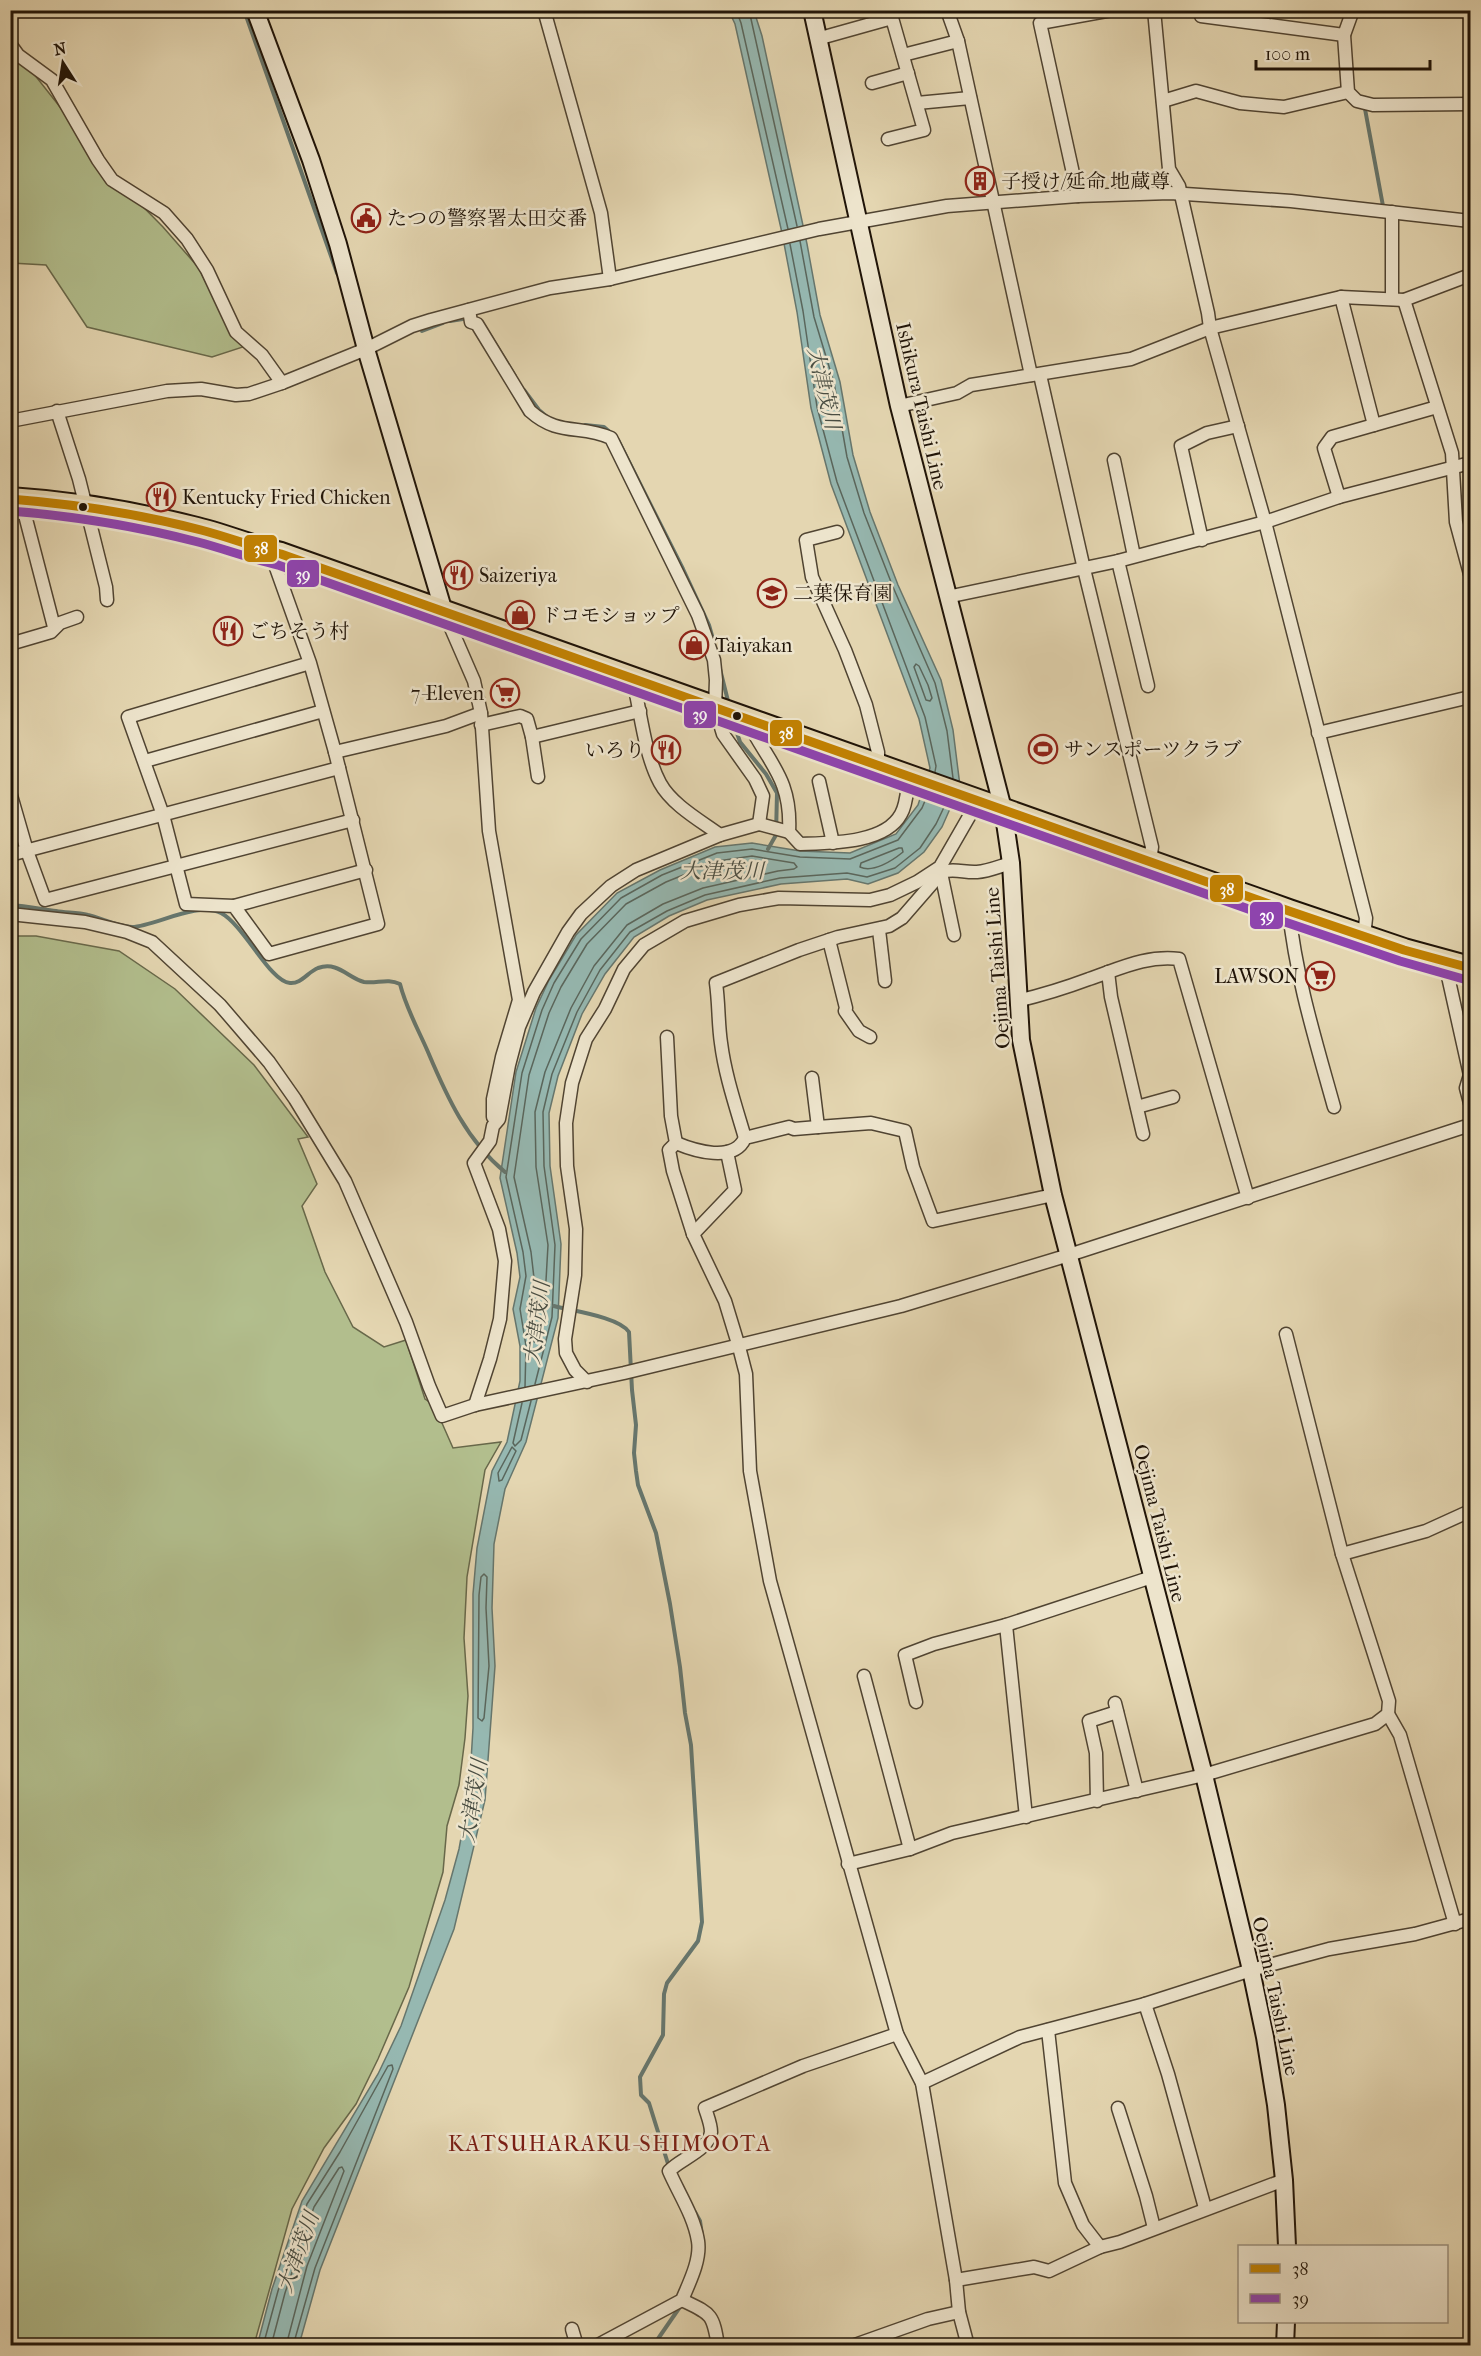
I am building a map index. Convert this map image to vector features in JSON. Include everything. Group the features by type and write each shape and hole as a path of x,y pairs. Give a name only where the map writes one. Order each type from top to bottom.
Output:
{"highway":[{"path":"17,499 86,506 194,528 270,552 747,718 878,767 1004,809 1289,911 1445,963 1470,968"}],"main road":[{"path":"255,10 332,223 366,349 444,612"},
{"name":"Ishikura Taishi Line","path":"812,10 899,406 1004,809"},
{"name":"Oejima Taishi Line","path":"1004,809 1011,863 1021,1040 1053,1195 1204,1775 1251,1970 1276,2105 1284,2180 1287,2245"},
{"path":"1285,2346 1286,2323"}],"street":[{"path":"544,10 601,213 610,279"},
{"path":"948,10 958,41 1036,375 1152,847 1150,861"},
{"path":"1078,196 1040,23 1112,10"},
{"path":"1154,10 1168,169 1179,186 1175,194 1265,522 1366,918 1364,937"},
{"path":"1353,10 1344,35 1348,92 1357,101 1373,105 1470,104"},
{"path":"1201,16 1344,35"},
{"path":"817,39 892,18 924,130 888,139"},
{"path":"903,55 958,41"},
{"path":"10,44 18,55 52,80 112,180 164,213 187,239 207,270 236,332 262,356 282,383"},
{"path":"872,83 908,73"},
{"path":"1163,101 1196,91 1240,103 1284,107 1348,92"},
{"path":"917,103 970,98"},
{"path":"10,421 167,391 201,389 236,395 249,394 366,349 412,326 470,316 550,288 610,279 816,230 947,206 1078,196 1175,194 1291,201 1470,221"},
{"path":"1392,212 1398,300 1452,453 1456,522 1470,574"},
{"path":"899,406 957,393 971,385 1131,359 1210,328 1341,297 1398,300 1470,275"},
{"path":"1341,297 1374,425"},
{"path":"470,316 530,411 542,422 560,429 597,432 611,438 698,615 714,660 715,708 723,734 755,779 763,796 759,824"},
{"path":"1339,497 1324,448 1332,437 1437,407"},
{"path":"57,411 86,506 106,587 107,600"},
{"path":"1202,540 1181,446 1207,433 1238,426"},
{"path":"1114,460 1134,556"},
{"path":"947,597 1084,569 1202,540 1339,497 1451,466 1470,463"},
{"path":"17,499 26,519 54,627"},
{"path":"837,532 806,540 812,577 842,642 866,705 878,752 878,767"},
{"path":"234,906 269,954 378,924 324,711 310,663 270,552"},
{"path":"1118,561 1148,686"},
{"path":"444,612 474,681 481,719 489,831 519,1000 502,1057 493,1099 493,1126 490,1142 474,1164 499,1229 505,1261 500,1319 475,1405"},
{"path":"10,644 51,632 54,627 77,617"},
{"path":"310,663 128,717 163,815 186,904 234,906 366,870"},
{"path":"633,680 650,757 661,785 677,803 720,835"},
{"path":"1318,733 1470,697"},
{"path":"145,761 324,711"},
{"path":"532,737 640,711"},
{"path":"335,752 481,719 520,716 527,719 538,777"},
{"path":"747,718 786,790 790,816 789,832 800,844 833,843 867,838 896,823 903,812 913,779"},
{"path":"10,855 339,768"},
{"path":"819,781 833,843"},
{"path":"10,792 27,851 45,900 40,916"},
{"path":"676,1143 694,1151 727,1152 743,1143 745,1138 721,1043 720,1009 716,984 799,950 829,940 879,930 902,918 941,869 975,800"},
{"path":"45,900 353,820"},
{"path":"493,1126 499,1119 509,1065 519,1027 530,1000 568,932 581,914 611,886 636,870 720,835 759,824 789,832"},
{"path":"587,1382 575,1370 566,1353 565,1339 575,1275 576,1229 567,1166 566,1123 572,1083 586,1040 605,1009 624,969 644,945 685,921 739,905 779,898 870,900 890,895 941,869 974,872 1011,863"},
{"path":"941,869 954,935"},
{"path":"1289,911 1292,946 1312,1030 1334,1107"},
{"path":"10,914 85,922 127,932 152,942 219,1005 268,1062 295,1099 345,1181 406,1322 442,1416 475,1405 739,1347 901,1306 1069,1256 1470,1125"},
{"path":"879,930 885,981"},
{"path":"829,940 845,1011 859,1031 870,1037"},
{"path":"1017,1000 1050,993 1143,959 1163,957 1179,959 1248,1198"},
{"path":"1445,963 1470,1075 1466,1088 1470,1103"},
{"path":"1108,972 1111,997 1143,1134"},
{"path":"667,1037 671,1116 676,1143"},
{"path":"812,1078 818,1127"},
{"path":"1137,1107 1173,1098"},
{"path":"745,1138 789,1127 794,1129 871,1123 905,1131 913,1167 933,1221 1053,1195"},
{"path":"676,1143 669,1150 673,1171 693,1234 725,1301 746,1374 750,1471 766,1559 848,1864 897,2034 922,2083 956,2280 959,2312 968,2346"},
{"path":"693,1234 735,1190 727,1152"},
{"path":"1286,1334 1342,1554 1389,1701 1388,1714 1400,1735 1455,1924"},
{"path":"1342,1554 1426,1531 1470,1511"},
{"path":"916,1702 905,1655 934,1644 1006,1625 1152,1577"},
{"path":"1006,1625 1026,1818"},
{"path":"864,1676 910,1849"},
{"path":"1097,1801 1096,1754 1089,1721 1116,1708 1137,1791"},
{"path":"848,1864 910,1849 952,1833 1026,1818 1204,1775 1375,1724 1388,1714"},
{"path":"922,2083 1020,2037 1145,2004 1329,1948 1415,1934 1470,1918"},
{"path":"1145,2004 1168,2074 1205,2208"},
{"path":"1048,2030 1065,2183 1083,2225 1100,2247"},
{"path":"686,2302 698,2243 692,2219 672,2168 697,2151 709,2139 711,2130 705,2108 803,2066 897,2034"},
{"path":"1118,2108 1154,2228"},
{"path":"956,2280 1034,2267 1049,2271 1100,2247 1284,2180"},
{"path":"596,2346 686,2302"},
{"path":"686,2302 709,2314 714,2321 718,2346"},
{"path":"852,2346 927,2319 959,2312"},
{"path":"572,2330 577,2346"}],"green space":[{"path":"10,57 30,69 64,112 88,151 163,227 198,267 228,325 246,346 212,357 87,327 46,265 11,263"},
{"path":"11,936 36,936 119,951 175,989 254,1065 308,1137 298,1139 317,1184 302,1206 325,1272 353,1327 384,1347 406,1340 425,1399 434,1405 453,1448 501,1442 485,1470 467,1577 464,1638 468,1696 465,1738 459,1785 447,1826 443,1872 409,1987 378,2059 356,2104 324,2148 292,2209 254,2345 11,2346"}],"water":[{"name":"大津茂川","path":"729,11 754,11 762,36 820,315 840,382 853,455 870,512 898,585 941,680 953,730 960,786 942,827 924,852 898,873 868,884 847,879 781,884 707,900 669,916 634,937 605,974 582,1014 558,1076 549,1113 550,1166 561,1244 558,1318 526,1442 505,1489 494,1544 492,1608 495,1666 485,1800 454,1929 320,2270 299,2345 257,2346 272,2289 302,2201 378,2074 401,2026 445,1900 459,1849 469,1794 473,1728 473,1594 477,1548 492,1471 507,1442 520,1381 520,1346 513,1309 520,1277 517,1253 500,1178 516,1072 536,1008 549,980 576,935 617,893 660,870 715,847 752,843 800,851 850,853 896,834 918,805 930,768 919,719 831,484 811,408 797,312 782,233 735,24"}],"waterway":[{"path":"244,10 337,273"},
{"path":"1365,109 1385,207"},
{"path":"450,321 469,318"},
{"path":"422,331 443,323"},
{"path":"486,329 515,376"},
{"path":"524,390 546,416"},
{"path":"585,425 604,427 611,433"},
{"path":"618,440 683,569 709,625 713,639"},
{"path":"720,669 728,701"},
{"name":"大津茂川","path":"734,724 740,742 766,774 777,793 776,835 768,849"},
{"path":"10,905 84,914 121,926 132,927 189,912 212,910 230,919 265,964 282,980 290,983 298,982 314,970 325,966 337,968 364,982 391,981 400,984 412,1018 459,1117 480,1146 505,1172"},
{"name":"大津茂川","path":"554,1306 606,1318 629,1332 636,1425 634,1453 638,1485 656,1533 670,1604 691,1745 702,1922 698,1941 667,1983 664,1994 663,2035 640,2077 641,2095 649,2103 669,2167"},
{"path":"695,2212 700,2221 703,2242"},
{"path":"653,2346 682,2304"}],"transit line":[{"name":"38","path":"10,499 130,514 178,524 281,554 1289,911 1404,950 1470,968"},
{"name":"39","path":"10,511 128,526 198,542 278,565 1285,922 1400,961 1467,980"}],"place":[{"name":"子授け/延命 地蔵尊","path":"980,181"},
{"name":"たつの警察署太田交番","path":"366,218"},
{"name":"Kentucky Fried Chicken","path":"161,497"},
{"name":"Saizeriya","path":"458,575"},
{"name":"二葉保育園","path":"772,593"},
{"name":"ドコモショップ","path":"520,615"},
{"name":"ごちそう村","path":"228,631"},
{"name":"Taiyakan","path":"694,645"},
{"name":"7-Eleven","path":"505,693"},
{"name":"サンスポーツクラブ","path":"1043,749"},
{"name":"いろり","path":"666,750"},
{"name":"LAWSON","path":"1320,976"}],"district":[{"name":"KATSUHARAKU-SHIMOOTA","path":"610,2143"}]}
